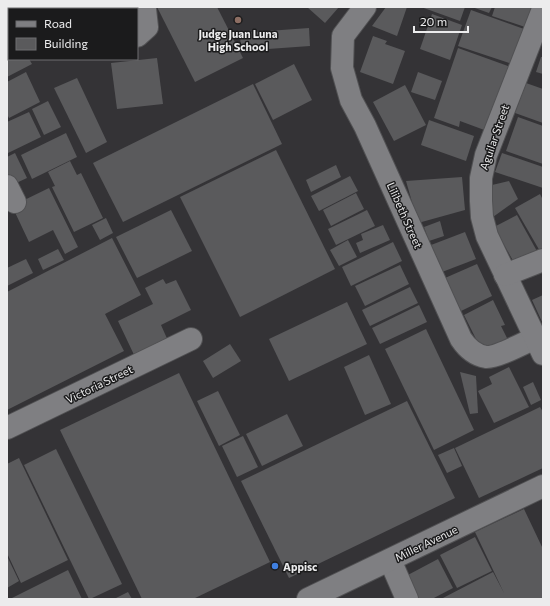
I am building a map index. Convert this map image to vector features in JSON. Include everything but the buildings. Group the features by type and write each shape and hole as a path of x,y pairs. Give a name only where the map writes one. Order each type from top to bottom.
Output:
{"street":[{"path":"138,35 147,27 146,9 144,7"},
{"name":"Aguilar Street","path":"539,346 487,236 482,217 481,178 486,155 543,9"},
{"name":"Lilibeth Street","path":"363,10 343,36 342,68 351,100 368,133 461,339 467,348 475,353 487,357 539,346"},
{"path":"505,275 543,260"},
{"name":"Victoria Street","path":"7,428 192,339"},
{"name":"Miller Avenue","path":"308,599 543,486"},
{"path":"390,560 407,599"}],"place":[{"name":"Judge Juan Luna High School","path":"238,20"},
{"name":"Appisc","path":"275,566"}]}
